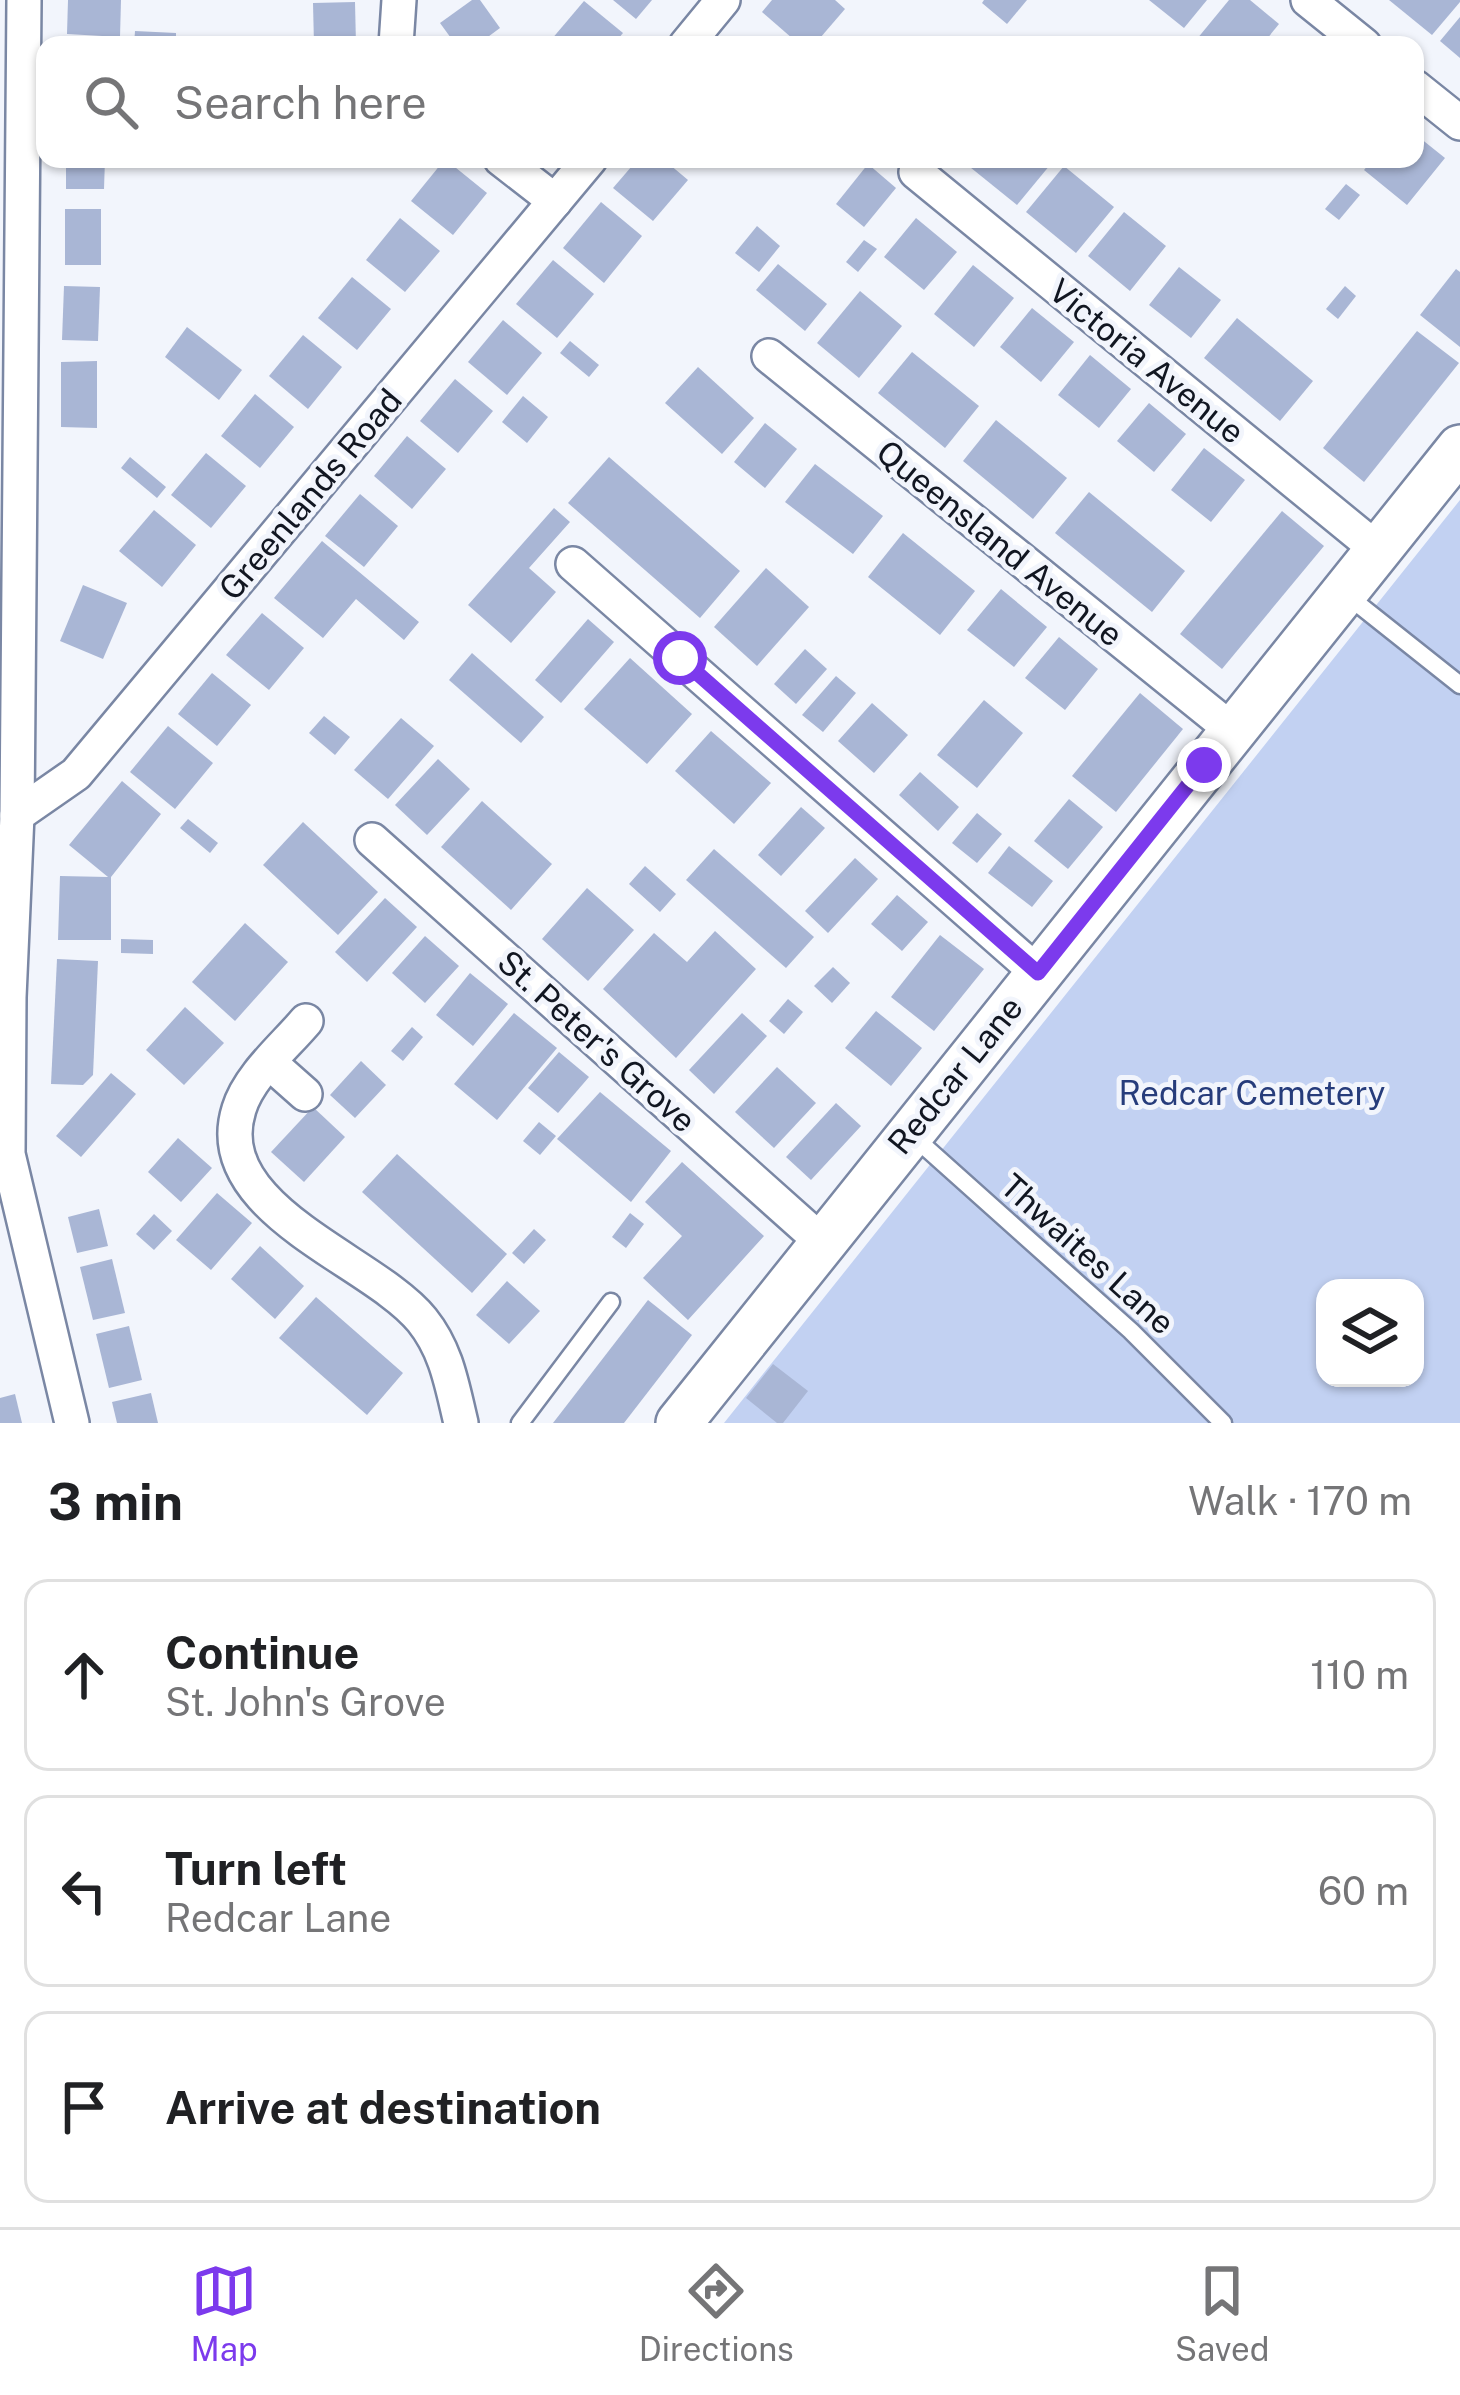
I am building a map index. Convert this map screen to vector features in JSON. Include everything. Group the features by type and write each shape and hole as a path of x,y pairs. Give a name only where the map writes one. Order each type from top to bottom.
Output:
{"main road":[{"name":"Redcar Lane","path":"679,1423 1460,448"}],"street":[{"path":"24,0 17,815 8,1154 72,1423"},
{"path":"397,36 399,0"},
{"path":"694,36 724,0"},
{"path":"1308,0 1353,36"},
{"path":"1424,94 1460,123"},
{"path":"513,168 555,201"},
{"name":"Greenlands Road","path":"17,815 76,775 582,168"},
{"name":"Victoria Avenue","path":"916,172 1378,550"},
{"name":"Queensland Avenue","path":"769,356 1232,730"},
{"path":"573,564 1038,973"},
{"name":"St. Peter's Grove","path":"372,839 822,1242"},
{"path":"306,1021 247,1093 238,1112 239,1150 251,1181 299,1228 398,1297 420,1318 448,1366 460,1423"},
{"path":"270,1063 305,1094"}],"lane":[{"path":"1344,592 1460,685"},
{"name":"Thwaites Lane","path":"909,1133 1131,1331 1223,1423"},
{"path":"520,1423 611,1302"}],"green space":[{"name":"Redcar Cemetery","path":"1460,500 1460,1423 724,1423"}],"building":[{"path":"68,0 121,0 120,36 67,34"},
{"path":"472,0 480,0 500,28 489,36 449,36 440,23"},
{"path":"613,0 652,0 636,19"},
{"path":"772,0 835,0 845,9 822,36 790,36 762,12"},
{"path":"984,0 1027,0 1007,24"},
{"path":"1149,0 1207,0 1184,28"},
{"path":"1229,0 1250,0 1279,24 1269,36 1199,36"},
{"path":"1389,0 1460,0 1460,2 1432,35"},
{"path":"584,1 623,33 620,36 554,36"},
{"path":"355,2 356,36 314,36 313,3"},
{"path":"1460,17 1460,58 1440,41"},
{"path":"135,31 176,33 176,36 135,36"},
{"path":"1424,141 1445,158 1407,205 1364,170 1424,168"},
{"path":"66,168 105,168 104,189 66,189"},
{"path":"438,168 456,168 487,193 453,235 411,201"},
{"path":"630,168 674,168 688,180 653,221 613,188"},
{"path":"865,168 873,168 896,188 864,227 836,204"},
{"path":"971,168 1048,168 1017,205"},
{"path":"1062,168 1114,207 1076,253 1026,212"},
{"path":"1346,184 1360,195 1339,220 1325,209"},
{"path":"601,202 642,236 604,283 563,248"},
{"path":"65,209 101,209 101,265 65,265"},
{"path":"1124,212 1166,246 1130,291 1088,256"},
{"path":"400,218 440,251 405,292 366,260"},
{"path":"916,218 957,252 924,290 884,257"},
{"path":"757,226 780,246 759,272 735,253"},
{"path":"864,240 877,249 858,272 846,262"},
{"path":"553,260 594,294 557,338 516,304"},
{"path":"778,264 827,304 805,331 756,290"},
{"path":"973,265 1014,298 974,347 934,314"},
{"path":"1179,267 1221,300 1191,338 1149,305"},
{"path":"1456,269 1460,272 1460,347 1420,315"},
{"path":"352,277 391,309 357,350 318,318"},
{"path":"64,286 100,287 98,341 62,340"},
{"path":"1345,286 1356,296 1338,319 1326,309"},
{"path":"860,291 902,326 859,378 817,343"},
{"path":"1032,308 1074,342 1041,382 1000,347"},
{"path":"1237,318 1313,381 1280,421 1204,358"},
{"path":"503,320 542,353 507,395 468,362"},
{"path":"187,327 242,370 219,400 165,357"},
{"path":"1417,331 1459,363 1364,482 1323,448"},
{"path":"303,335 342,367 308,409 269,376"},
{"path":"570,341 599,365 589,377 560,353"},
{"path":"912,352 979,406 945,448 878,393"},
{"path":"1090,355 1131,389 1099,428 1058,395"},
{"path":"97,361 97,428 61,427 61,362"},
{"path":"698,367 754,418 722,454 665,403"},
{"path":"455,379 493,411 458,453 420,421"},
{"path":"255,394 294,427 260,468 221,436"},
{"path":"523,396 548,417 527,443 502,422"},
{"path":"1149,403 1186,434 1154,472 1117,441"},
{"path":"996,420 1067,478 1033,519 963,461"},
{"path":"765,423 797,449 765,488 734,462"},
{"path":"407,436 446,469 412,509 374,476"},
{"path":"1204,448 1245,480 1211,522 1171,490"},
{"path":"206,453 246,486 211,528 171,495"},
{"path":"130,457 166,487 157,498 121,468"},
{"path":"609,457 740,571 700,618 568,503"},
{"path":"815,464 883,516 853,554 785,502"},
{"path":"1089,492 1185,571 1152,612 1055,533"},
{"path":"360,494 398,526 364,567 325,536"},
{"path":"554,508 570,522 529,568 556,592 511,643 468,605"},
{"path":"154,510 196,545 162,587 119,551"},
{"path":"1282,511 1324,546 1222,669 1180,634"},
{"path":"903,533 975,591 940,635 868,577"},
{"path":"322,541 419,622 404,640 356,599 323,638 274,598"},
{"path":"766,568 809,607 757,666 714,627"},
{"path":"83,585 127,603 103,659 60,641"},
{"path":"1001,589 1047,627 1014,667 967,630"},
{"path":"262,613 304,648 269,690 226,655"},
{"path":"588,619 614,642 561,703 535,680"},
{"path":"1059,637 1098,669 1065,710 1025,678"},
{"path":"805,649 827,669 796,704 774,684"},
{"path":"472,653 544,717 521,743 449,680"},
{"path":"630,658 692,714 647,764 584,709"},
{"path":"212,673 251,705 217,746 178,714"},
{"path":"836,676 856,693 823,732 802,715"},
{"path":"1140,693 1183,729 1116,812 1072,776"},
{"path":"984,700 1023,733 977,788 937,755"},
{"path":"872,703 908,735 874,773 838,741"},
{"path":"324,716 350,737 335,755 309,733"},
{"path":"401,718 434,746 388,799 354,770"},
{"path":"168,726 213,763 175,809 130,772"},
{"path":"711,731 771,783 734,824 675,771"},
{"path":"438,759 470,789 427,835 395,805"},
{"path":"920,772 959,807 938,831 899,795"},
{"path":"122,781 161,814 111,877 111,940 58,940 60,876 108,877 69,845"},
{"path":"1069,799 1103,827 1068,869 1034,841"},
{"path":"482,801 552,864 511,910 441,847"},
{"path":"801,807 825,828 781,876 758,855"},
{"path":"977,813 1002,834 977,863 952,843"},
{"path":"188,819 218,843 210,853 180,828"},
{"path":"303,822 378,892 338,935 263,865"},
{"path":"1009,846 1053,881 1032,907 988,873"},
{"path":"714,849 814,937 786,968 686,880"},
{"path":"855,858 878,879 828,933 805,911"},
{"path":"645,866 676,894 660,912 629,884"},
{"path":"587,888 634,930 588,981 542,939"},
{"path":"897,895 928,922 902,951 871,924"},
{"path":"385,898 417,927 367,982 335,952"},
{"path":"245,923 288,962 235,1021 192,982"},
{"path":"715,931 756,969 676,1058 603,989 654,933 687,962"},
{"path":"940,935 984,969 934,1031 891,997"},
{"path":"425,936 459,966 425,1003 392,973"},
{"path":"121,939 153,940 153,954 121,953"},
{"path":"57,959 98,961 93,1075 83,1085 51,1084"},
{"path":"833,967 850,983 832,1003 814,986"},
{"path":"470,973 508,1004 473,1046 436,1015"},
{"path":"788,999 803,1012 784,1034 769,1021"},
{"path":"185,1007 224,1043 184,1085 146,1050"},
{"path":"876,1011 922,1048 891,1086 845,1048"},
{"path":"514,1013 557,1048 497,1120 454,1084"},
{"path":"742,1013 767,1036 714,1094 689,1070"},
{"path":"412,1027 423,1037 403,1061 391,1051"},
{"path":"559,1052 589,1077 558,1113 528,1088"},
{"path":"361,1061 386,1085 355,1118 330,1095"},
{"path":"777,1067 816,1103 774,1148 735,1112"},
{"path":"111,1073 136,1094 81,1157 56,1136"},
{"path":"600,1092 671,1151 631,1202 557,1139"},
{"path":"836,1103 861,1126 811,1180 786,1157"},
{"path":"313,1107 345,1137 304,1182 271,1152"},
{"path":"539,1122 556,1136 540,1155 523,1141"},
{"path":"178,1138 212,1168 181,1202 148,1172"},
{"path":"397,1154 507,1254 472,1293 362,1192"},
{"path":"682,1162 764,1236 688,1320 643,1278 682,1236 645,1202"},
{"path":"217,1193 252,1223 211,1270 176,1240"},
{"path":"99,1209 108,1246 77,1253 68,1217"},
{"path":"630,1213 644,1224 626,1248 612,1237"},
{"path":"154,1214 172,1231 154,1250 136,1234"},
{"path":"534,1229 546,1240 524,1264 512,1253"},
{"path":"260,1246 304,1286 275,1319 231,1279"},
{"path":"112,1259 125,1313 93,1320 80,1267"},
{"path":"507,1281 540,1311 509,1344 476,1315"},
{"path":"316,1297 403,1373 367,1415 279,1338"},
{"path":"648,1300 692,1335 624,1423 553,1423"},
{"path":"129,1326 142,1380 109,1388 96,1334"},
{"path":"773,1364 808,1391 783,1423 746,1398"},
{"path":"151,1393 158,1423 117,1423 112,1402"},
{"path":"15,1394 22,1423 0,1423 0,1398"}],"route":[{"path":"680,658 1038,973 1204,765"}]}
